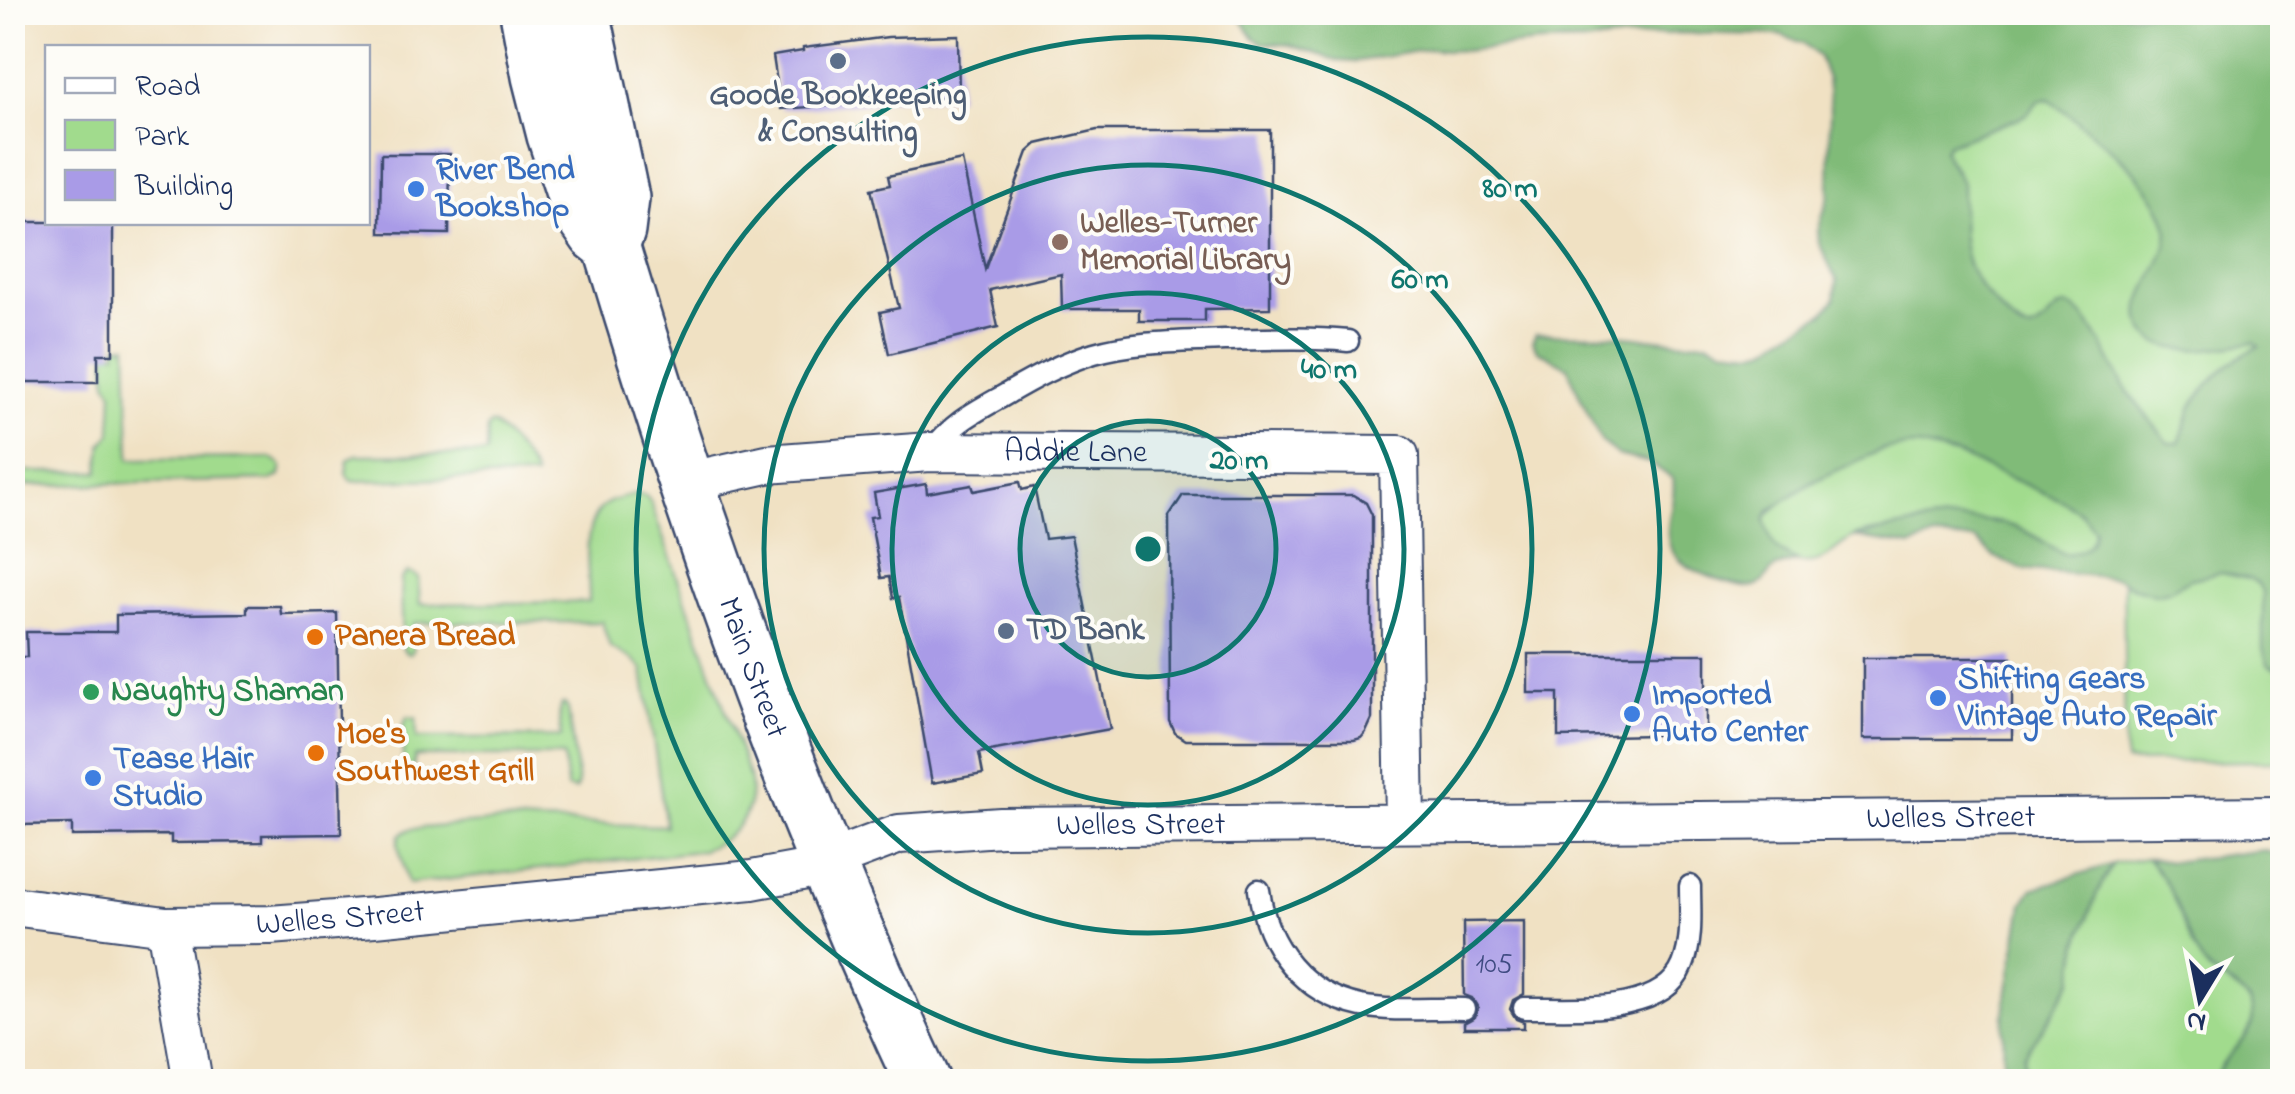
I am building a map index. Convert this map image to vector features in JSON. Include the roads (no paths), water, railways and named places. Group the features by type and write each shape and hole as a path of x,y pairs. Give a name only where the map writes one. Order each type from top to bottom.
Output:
{"main road":[{"name":"Main Street","path":"528,12 552,120 579,208 611,245 728,608 827,862 922,1082"},
{"name":"Main Street","path":"582,12 621,198 611,245"}],"street":[{"name":"Addie Lane","path":"686,482 768,464 930,452 1399,455 1406,823"},
{"name":"Welles Street","path":"12,906 166,926 270,925 752,880 800,871 899,834 1050,825 2282,816"},
{"path":"166,926 193,1082"}],"lane":[{"path":"930,452 948,430 968,415 1048,370 1090,354 1154,342 1318,338 1348,341"},
{"path":"1524,1008 1628,1004 1668,986 1678,976 1688,947 1690,886"},
{"path":"1259,890 1268,928 1288,966 1304,980 1359,1005 1464,1009"}],"place":[{"name":"Goode Bookkeeping & Consulting","path":"838,61"},
{"name":"River Bend Bookshop","path":"416,189"},
{"name":"Welles-Turner Memorial Library","path":"1060,242"},
{"name":"TD Bank","path":"1006,631"},
{"name":"Panera Bread","path":"315,637"},
{"name":"Naughty Shaman","path":"91,692"},
{"name":"Shifting Gears Vintage Auto Repair","path":"1938,698"},
{"name":"Imported Auto Center","path":"1632,714"},
{"name":"Moe's Southwest Grill","path":"316,753"},
{"name":"Tease Hair Studio","path":"93,778"}]}
